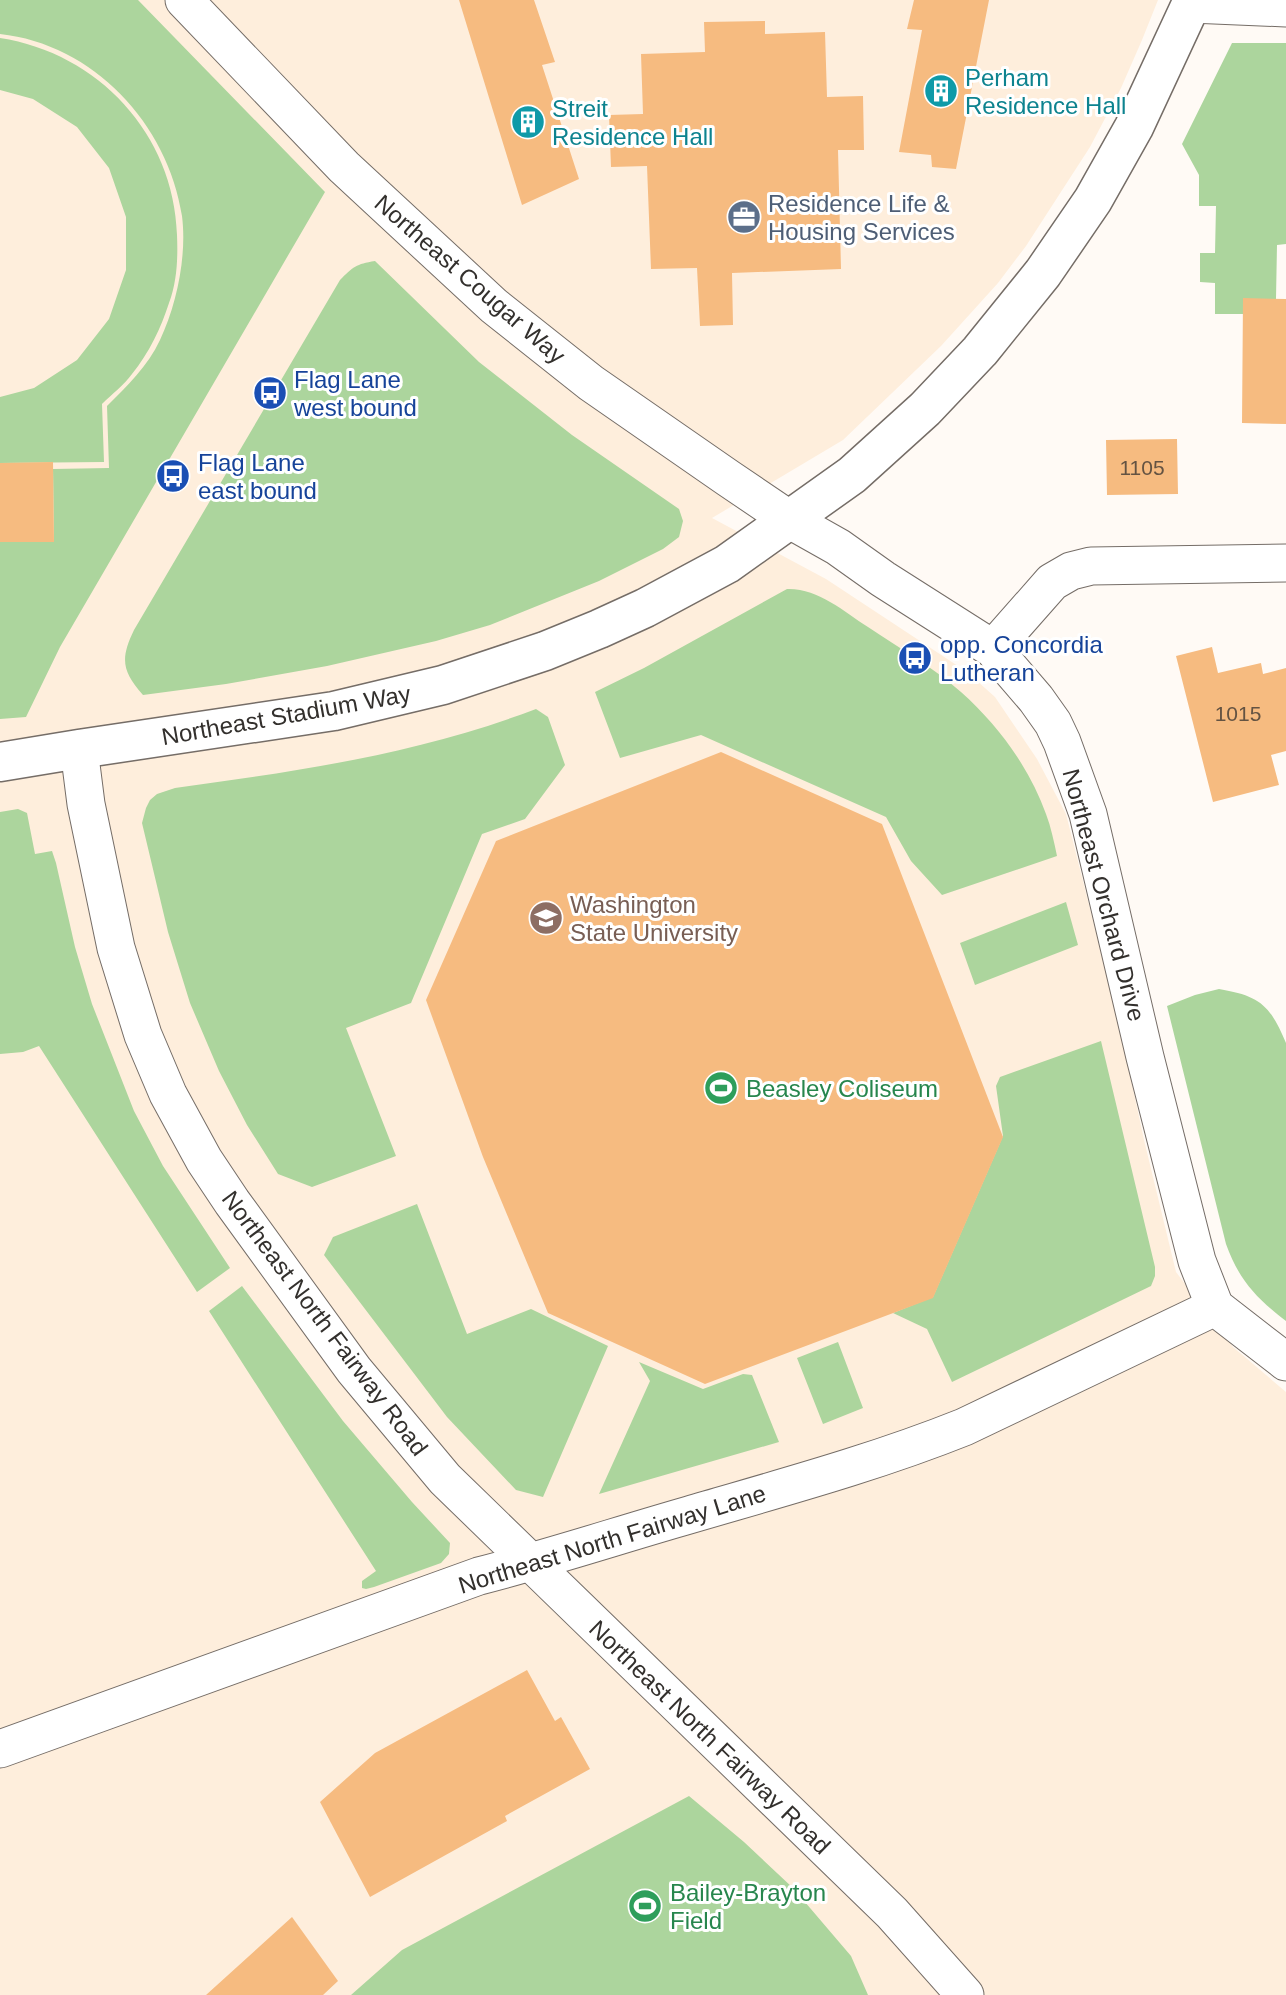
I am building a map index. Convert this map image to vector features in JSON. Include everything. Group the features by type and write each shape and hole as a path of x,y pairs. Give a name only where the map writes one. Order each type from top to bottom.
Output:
{"main road":[{"name":"Northeast Stadium Way","path":"0,762 334,711 443,685 545,652 645,608 727,564 852,475 925,409 980,351 1043,273 1093,200 1129,137 1192,2"}],"street":[{"name":"Northeast Cougar Way","path":"184,0 344,167 494,306 592,383 790,520"},
{"path":"1192,2 1286,8"},
{"name":"Northeast Orchard Drive","path":"790,520 838,547 993,649 1053,723 1088,814 1188,1223 1198,1261 1215,1307"},
{"path":"993,649 1052,582 1091,566 1286,563"},
{"name":"Northeast North Fairway Road","path":"79,748 86,804 116,948 143,1035 168,1094 204,1160 232,1202 354,1370 445,1479 892,1913 965,1995"},
{"path":"1215,1307 1286,1362"},
{"name":"Northeast North Fairway Lane","path":"0,1749 479,1576 807,1480 933,1439 964,1427 1215,1307"}],"shaded area":[{"name":"Washington State University","path":"0,0 1158,0 1121,88 1090,147 1026,246 998,283 941,346 843,440 712,518 826,579 967,672 995,697 1037,759 1066,814 1119,1023 1176,1272 1233,1347 1286,1392 1286,1995 0,1995"}],"green space":[{"path":"0,0 138,0 325,192 60,647 26,717 0,719 0,542 54,541 53,469 109,468 107,406 143,367 160,340 179,279 183,231 174,182 161,150 143,121 121,94 95,72 66,54 34,41 0,34"},
{"path":"0,38 36,47 69,61 98,80 124,104 146,132 162,164 173,198 177,252 172,295 144,358 125,382 102,404 104,462 0,463 0,397 34,388 77,360 109,319 126,270 126,217 109,168 77,127 33,99 0,90"},
{"path":"1232,43 1286,43 1286,244 1277,245 1276,299 1243,299 1243,314 1215,314 1215,283 1200,282 1200,253 1215,253 1216,206 1199,206 1199,175 1182,144"},
{"path":"375,261 479,362 572,435 679,509 683,521 679,537 663,549 599,581 490,625 436,641 327,666 143,695 131,679 125,664 134,630 340,280 355,267"},
{"path":"787,589 809,592 830,602 927,666 975,705 1000,733 1031,780 1048,819 1057,856 942,895 911,861 886,817 701,735 620,758 595,692"},
{"path":"536,709 548,717 565,765 525,819 482,834 411,1003 346,1028 396,1156 312,1187 278,1174 247,1125 219,1071 190,1003 168,932 142,823 150,800 157,794 175,788 267,775 402,749 491,725"},
{"path":"18,809 27,813 35,854 52,851 92,1004 134,1111 163,1166 230,1268 197,1292 39,1046 23,1052 0,1054 0,812"},
{"path":"1066,902 1078,945 975,985 960,943"},
{"path":"1219,989 1245,995 1262,1004 1275,1020 1286,1043 1286,1321 1250,1287 1226,1244 1167,1006"},
{"path":"1101,1041 1155,1267 1151,1286 952,1382 927,1329 893,1313 933,1297 1003,1136 996,1086 1000,1077"},
{"path":"417,1204 467,1334 531,1309 608,1346 543,1497 516,1490 447,1417 324,1255 333,1237"},
{"path":"242,1286 343,1421 450,1543 449,1554 441,1563 374,1587 362,1588 362,1581 376,1571 209,1311"},
{"path":"838,1342 863,1408 823,1424 797,1358"},
{"path":"639,1362 703,1389 743,1374 752,1375 779,1442 599,1494 650,1381"},
{"name":"Bailey-Brayton Field","path":"689,1796 793,1888 851,1956 868,1995 351,1995 402,1950"}],"building":[{"name":"Streit Residence Hall","path":"459,0 534,0 555,62 542,65 579,179 522,205"},
{"name":"Perham Residence Hall","path":"914,0 989,0 956,169 932,167 931,155 899,152 922,30 907,29"},
{"name":"Residence Life & Housing Services","path":"765,21 765,34 825,32 827,97 863,96 864,150 838,150 841,269 732,273 733,325 700,326 697,268 651,269 647,166 611,167 609,115 643,114 641,54 705,52 704,22"},
{"path":"1243,298 1286,299 1286,424 1242,423"},
{"path":"1177,439 1178,494 1107,495 1106,440"},
{"path":"53,462 54,542 0,542 0,463"},
{"path":"1212,647 1218,673 1261,663 1263,674 1286,668 1286,751 1271,755 1279,785 1213,802 1176,656"},
{"name":"Beasley Coliseum","path":"721,752 882,824 1003,1137 933,1298 705,1384 548,1313 483,1157 426,1000 496,841"},
{"path":"527,1670 555,1721 561,1717 590,1769 505,1816 507,1821 370,1897 320,1802 375,1753"},
{"path":"292,1917 338,1981 323,1995 206,1995"}],"place":[{"name":"Perham Residence Hall","path":"941,91"},
{"name":"Streit Residence Hall","path":"528,122"},
{"name":"Residence Life & Housing Services","path":"744,217"},
{"name":"Flag Lane west bound","path":"270,393"},
{"name":"Flag Lane east bound","path":"173,476"},
{"name":"opp. Concordia Lutheran","path":"915,658"},
{"name":"Washington State University","path":"546,918"},
{"name":"Beasley Coliseum","path":"721,1088"},
{"name":"Bailey-Brayton Field","path":"645,1906"}]}
